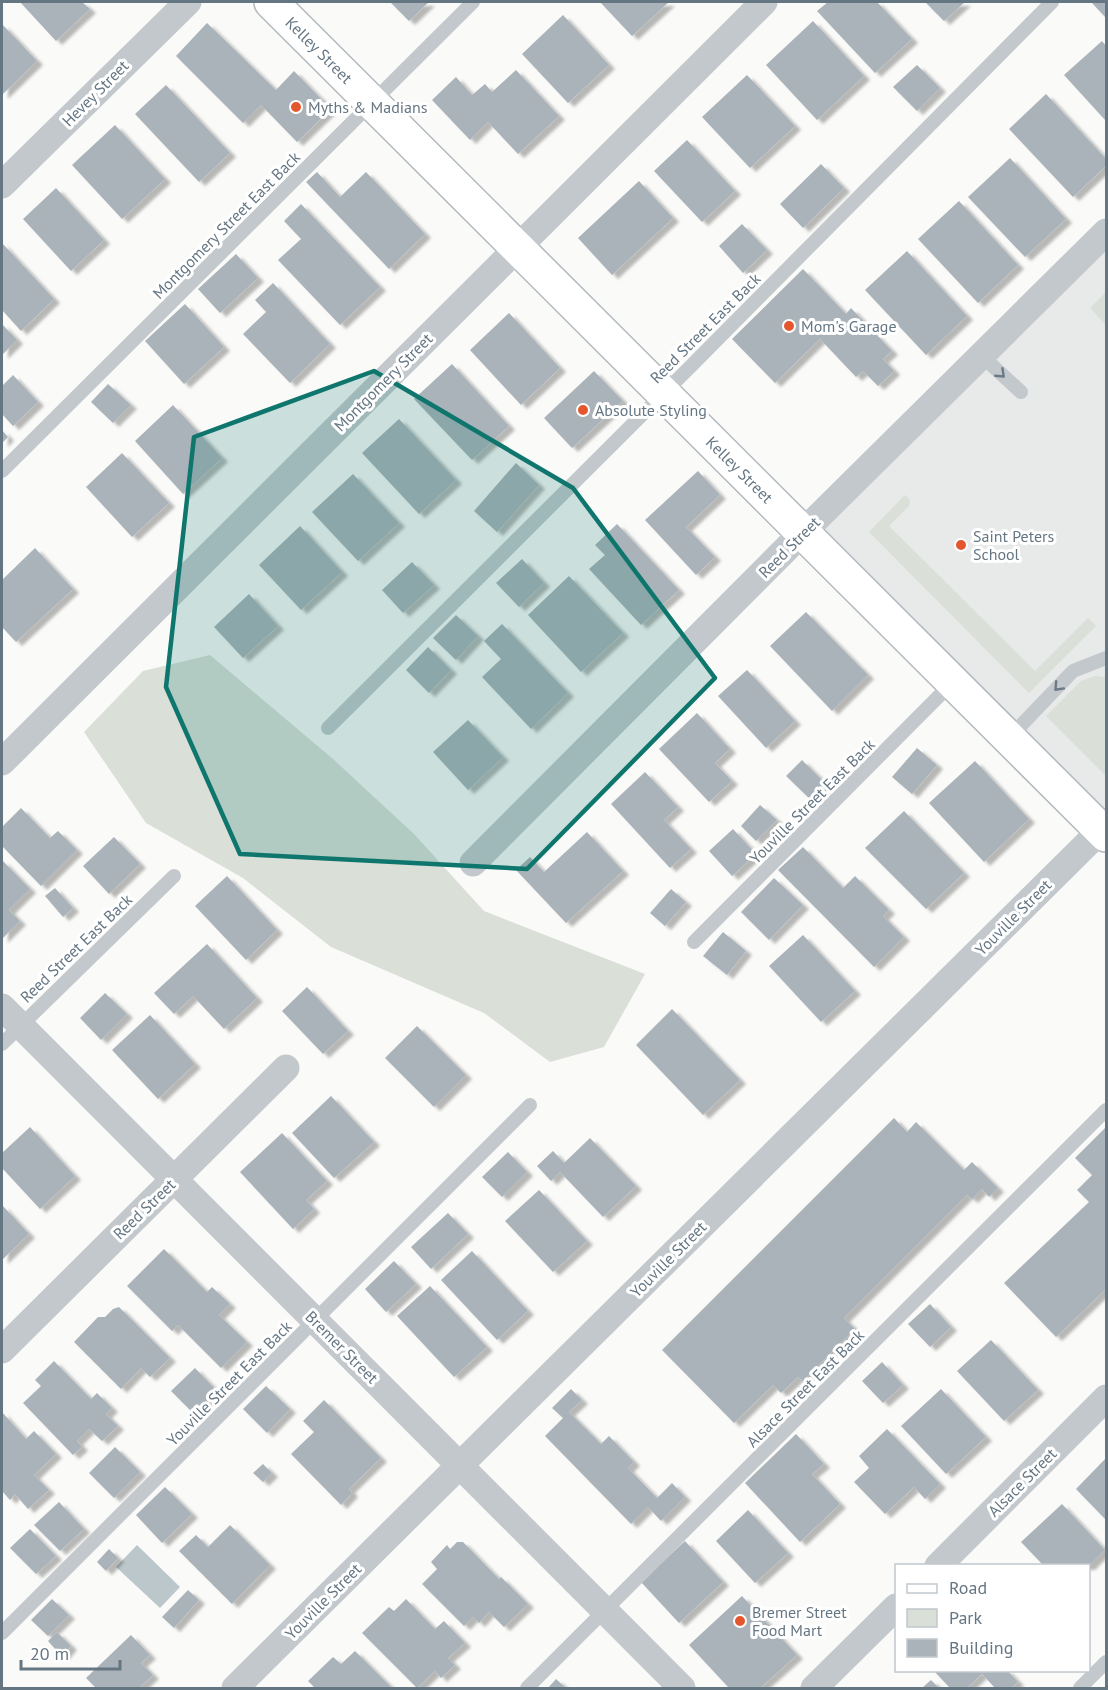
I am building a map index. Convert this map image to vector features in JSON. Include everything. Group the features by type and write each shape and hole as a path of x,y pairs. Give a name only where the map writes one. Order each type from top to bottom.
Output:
{"street":[{"name":"Hevey Street","path":"2,185 188,2"},
{"name":"Kelley Street","path":"271,2 1104,833"},
{"name":"Montgomery Street","path":"2,762 764,2"},
{"name":"Reed Street","path":"473,863 803,532 1107,232"},
{"name":"Youville Street","path":"235,1689 459,1465 1104,833"},
{"name":"Bremer Street","path":"8,1025 174,1180 682,1689"},
{"name":"Reed Street","path":"2,1350 286,1068"},
{"name":"Alsace Street","path":"940,1564 1107,1398"},
{"path":"814,1689 895,1609"}],"lane":[{"name":"Montgomery Street East Back","path":"2,471 473,2"},
{"name":"Reed Street East Back","path":"328,728 1052,2"},
{"path":"982,356 1021,392"},
{"path":"1010,738 1073,671 1106,657"},
{"name":"Youville Street East Back","path":"694,942 953,682"},
{"name":"Reed Street East Back","path":"8,1025 174,876"},
{"name":"Youville Street East Back","path":"2,1633 530,1105"},
{"name":"Alsace Street East Back","path":"527,1689 1107,1110"},
{"path":"1080,1689 1107,1662"}],"highlighted area":[{"path":"374,371 573,488 715,678 527,869 240,854 166,687 194,437"}],"shaded area":[{"name":"Saint Peters School","path":"1106,232 1106,835 803,532"},
{"path":"137,1545 180,1587 160,1608 116,1567"}],"green space":[{"path":"1106,292 1106,325 1090,308"},
{"path":"905,495 910,500 909,506 889,526 1035,671 1088,618 1096,626 1029,693 869,532"},
{"path":"210,655 333,759 414,834 484,911 645,974 604,1047 550,1062 484,1013 331,947 243,878 146,823 84,732 143,671"},
{"path":"1095,676 1106,677 1106,776 1046,716 1081,681"}],"building":[{"path":"20,2 82,2 90,9 56,41"},
{"path":"390,2 429,2 409,21"},
{"path":"600,2 669,2 632,36"},
{"path":"828,2 877,2 912,39 875,73 817,11"},
{"path":"925,2 965,2 944,21"},
{"path":"1091,2 1106,2 1106,18"},
{"path":"563,15 609,65 568,103 522,54"},
{"path":"813,21 864,76 817,120 766,65"},
{"path":"207,23 276,90 294,71 331,109 297,142 261,105 243,123 176,56"},
{"path":"2,24 37,61 2,95"},
{"path":"1102,41 1106,46 1106,121 1064,75"},
{"path":"917,65 940,88 917,111 893,87"},
{"path":"516,70 559,116 518,154 488,122 470,140 432,100 456,77 472,95 485,84 492,92"},
{"path":"747,75 795,126 750,168 702,117"},
{"path":"166,85 230,153 199,182 135,114"},
{"path":"1046,94 1106,159 1106,166 1073,197 1009,129"},
{"path":"115,125 165,179 122,219 72,165"},
{"path":"687,140 735,191 702,222 654,171"},
{"path":"1010,158 1066,219 1025,257 968,197"},
{"path":"821,164 844,188 803,228 780,204"},
{"path":"317,172 340,197 366,172 425,234 389,269 306,182"},
{"path":"639,181 673,218 612,275 578,238"},
{"path":"56,188 104,240 71,271 23,219"},
{"path":"959,201 1018,265 978,303 918,239"},
{"path":"301,204 380,287 340,325 278,260 301,239 284,221"},
{"path":"742,224 767,250 743,273 719,246"},
{"path":"2,243 54,299 21,331 2,310"},
{"path":"907,251 967,316 926,355 865,290"},
{"path":"236,254 258,278 220,313 198,289"},
{"name":"Mom's Garage","path":"803,269 846,314 851,308 892,351 883,359 894,371 878,386 863,371 856,377 820,339 775,383 732,339"},
{"path":"273,283 330,344 290,383 243,334 266,312 255,300"},
{"path":"185,304 224,347 184,384 145,341"},
{"path":"509,313 560,368 521,405 470,350"},
{"path":"2,324 17,340 2,355"},
{"path":"452,364 509,426 472,460 414,399"},
{"name":"Absolute Styling","path":"594,371 623,401 572,448 544,418"},
{"path":"13,375 38,402 13,426 2,414 2,386"},
{"path":"108,384 131,405 113,423 91,402"},
{"path":"173,405 222,458 183,494 135,441"},
{"path":"399,419 456,480 419,514 362,453"},
{"path":"2,430 8,437 2,443"},
{"path":"122,453 169,503 132,537 86,487"},
{"path":"516,463 539,485 497,532 474,511"},
{"path":"698,471 720,495 686,527 715,557 696,575 645,520"},
{"path":"353,474 399,523 358,561 312,512"},
{"path":"617,524 679,590 641,625 589,569 605,555 595,545"},
{"path":"300,526 342,572 301,610 259,565"},
{"path":"35,548 73,589 16,642 2,627 2,580"},
{"path":"522,559 544,583 519,607 496,583"},
{"path":"412,562 434,585 403,613 382,590"},
{"path":"569,576 623,633 581,672 528,615"},
{"path":"249,594 278,626 243,658 214,627"},
{"path":"806,612 868,675 832,711 770,646"},
{"path":"456,615 478,636 456,660 433,638"},
{"path":"502,624 568,693 531,729 482,677 501,659 484,641"},
{"path":"428,647 451,670 429,693 406,670"},
{"path":"747,670 795,721 766,748 718,696"},
{"path":"697,713 730,749 715,763 732,781 709,802 659,749"},
{"path":"468,720 503,757 468,790 433,752"},
{"path":"917,748 937,765 912,794 892,777"},
{"path":"802,760 827,785 812,801 786,776"},
{"path":"975,761 1029,819 984,862 929,803"},
{"path":"645,772 678,807 664,820 691,849 670,868 611,804"},
{"path":"760,805 777,820 756,841 741,826"},
{"path":"21,808 50,838 58,831 77,850 41,886 2,846 2,827"},
{"path":"904,811 964,873 926,909 865,848"},
{"path":"733,829 756,854 732,876 709,851"},
{"path":"587,832 623,871 566,923 516,870 530,857 544,872"},
{"path":"114,837 140,864 109,894 83,866"},
{"path":"803,847 843,888 855,876 889,910 883,916 904,937 874,967 778,870"},
{"path":"2,860 30,889 9,910 20,921 2,939"},
{"path":"227,876 277,930 246,960 195,906"},
{"path":"774,878 803,905 769,940 741,912"},
{"path":"55,888 73,908 63,917 45,896"},
{"path":"671,889 686,902 665,926 650,913"},
{"path":"723,932 746,951 727,975 703,956"},
{"path":"803,935 855,991 821,1022 769,966"},
{"path":"207,944 257,998 224,1029 193,996 174,1014 154,993"},
{"path":"307,987 348,1031 323,1054 282,1011"},
{"path":"105,993 127,1014 101,1040 80,1018"},
{"path":"672,1009 740,1080 703,1115 636,1045"},
{"path":"150,1015 195,1064 158,1099 112,1050"},
{"path":"417,1026 466,1075 434,1107 385,1058"},
{"path":"331,1096 374,1142 334,1178 292,1133"},
{"path":"894,1118 907,1132 916,1122 964,1170 972,1162 998,1188 989,1197 982,1189 972,1199 967,1195 844,1318 855,1329 803,1381 798,1377 781,1393 773,1385 734,1423 662,1350"},
{"path":"30,1127 75,1176 40,1209 2,1168 2,1153"},
{"path":"1106,1127 1106,1289 1056,1337 1004,1283 1089,1202 1077,1190 1092,1175 1075,1158"},
{"path":"282,1133 327,1181 306,1200 314,1209 293,1229 240,1172"},
{"path":"590,1138 636,1186 603,1217 560,1172 551,1181 537,1166 553,1151 564,1163"},
{"path":"508,1152 527,1172 502,1197 482,1177"},
{"path":"539,1190 587,1241 553,1272 505,1221"},
{"path":"2,1205 29,1234 2,1260"},
{"path":"448,1213 468,1234 431,1269 411,1247"},
{"path":"164,1249 207,1292 212,1287 230,1304 219,1315 247,1342 221,1368 178,1325 172,1331 127,1286"},
{"path":"472,1251 528,1311 497,1340 441,1280"},
{"path":"394,1261 416,1284 386,1312 365,1289"},
{"path":"430,1286 487,1347 454,1377 397,1316"},
{"path":"930,1304 951,1327 930,1347 908,1324"},
{"path":"119,1307 170,1358 150,1377 141,1368 121,1389 74,1342 98,1317 105,1317 113,1309"},
{"path":"991,1340 1038,1390 1004,1421 957,1371"},
{"path":"54,1361 91,1399 97,1393 112,1408 106,1414 118,1426 102,1441 89,1429 77,1441 82,1447 73,1455 23,1403 41,1386 35,1380"},
{"path":"882,1362 903,1385 883,1403 862,1381"},
{"path":"195,1368 217,1391 194,1414 171,1391"},
{"path":"266,1386 290,1409 267,1433 243,1409"},
{"path":"571,1389 582,1400 569,1412 601,1444 609,1436 634,1462 628,1468 657,1498 672,1483 685,1497 661,1521 648,1507 631,1524 545,1436 563,1418 552,1408"},
{"path":"941,1389 986,1437 946,1474 901,1426"},
{"path":"324,1400 381,1458 349,1489 352,1493 341,1505 291,1454 314,1432 303,1421"},
{"path":"2,1412 26,1439 34,1431 56,1454 34,1475 49,1490 28,1509 15,1494 10,1500 2,1491"},
{"path":"887,1429 940,1484 925,1499 914,1487 885,1514 854,1482 869,1468 859,1456"},
{"path":"796,1434 824,1464 812,1474 840,1504 800,1542 745,1483"},
{"path":"115,1447 140,1472 114,1498 89,1473"},
{"path":"1106,1458 1106,1520 1076,1489"},
{"path":"263,1464 272,1473 263,1482 253,1473"},
{"path":"165,1487 192,1514 162,1543 136,1515"},
{"path":"59,1502 84,1529 60,1551 34,1525"},
{"path":"1062,1504 1105,1550 1090,1565 1042,1564 1021,1542"},
{"path":"748,1510 788,1553 755,1583 716,1541"},
{"path":"230,1525 270,1565 232,1604 179,1551 196,1535 208,1547"},
{"path":"30,1529 56,1556 36,1574 10,1548"},
{"path":"685,1541 723,1582 679,1623 641,1582"},
{"path":"457,1542 463,1542 499,1579 501,1577 528,1604 504,1627 489,1612 479,1623 473,1617 464,1626 422,1584 437,1569 431,1562 447,1545 450,1549"},
{"path":"109,1549 118,1558 106,1571 97,1562"},
{"path":"188,1590 199,1600 174,1628 162,1617"},
{"name":"Bremer Street Food Mart","path":"742,1596 797,1655 760,1688 729,1688 689,1645"},
{"path":"52,1599 69,1615 48,1636 31,1620"},
{"path":"406,1599 435,1629 444,1621 465,1643 448,1658 455,1665 441,1678 435,1671 417,1688 362,1633 389,1607 394,1611"},
{"path":"57,1632 71,1646 62,1657 48,1641"},
{"path":"131,1635 150,1655 141,1663 153,1675 139,1688 96,1688 86,1678"},
{"path":"355,1651 392,1688 315,1688 308,1681 333,1657 341,1664"},
{"path":"935,1672 1009,1672 1018,1682 1011,1688 995,1688 982,1674 967,1688 950,1688"},
{"path":"556,1679 566,1688 548,1688"},
{"path":"931,1680 939,1688 922,1688"}],"place":[{"name":"Myths & Madians","path":"296,107"},
{"name":"Mom's Garage","path":"789,326"},
{"name":"Absolute Styling","path":"583,410"},
{"name":"Saint Peters School","path":"961,545"},
{"name":"Bremer Street Food Mart","path":"740,1621"}]}
